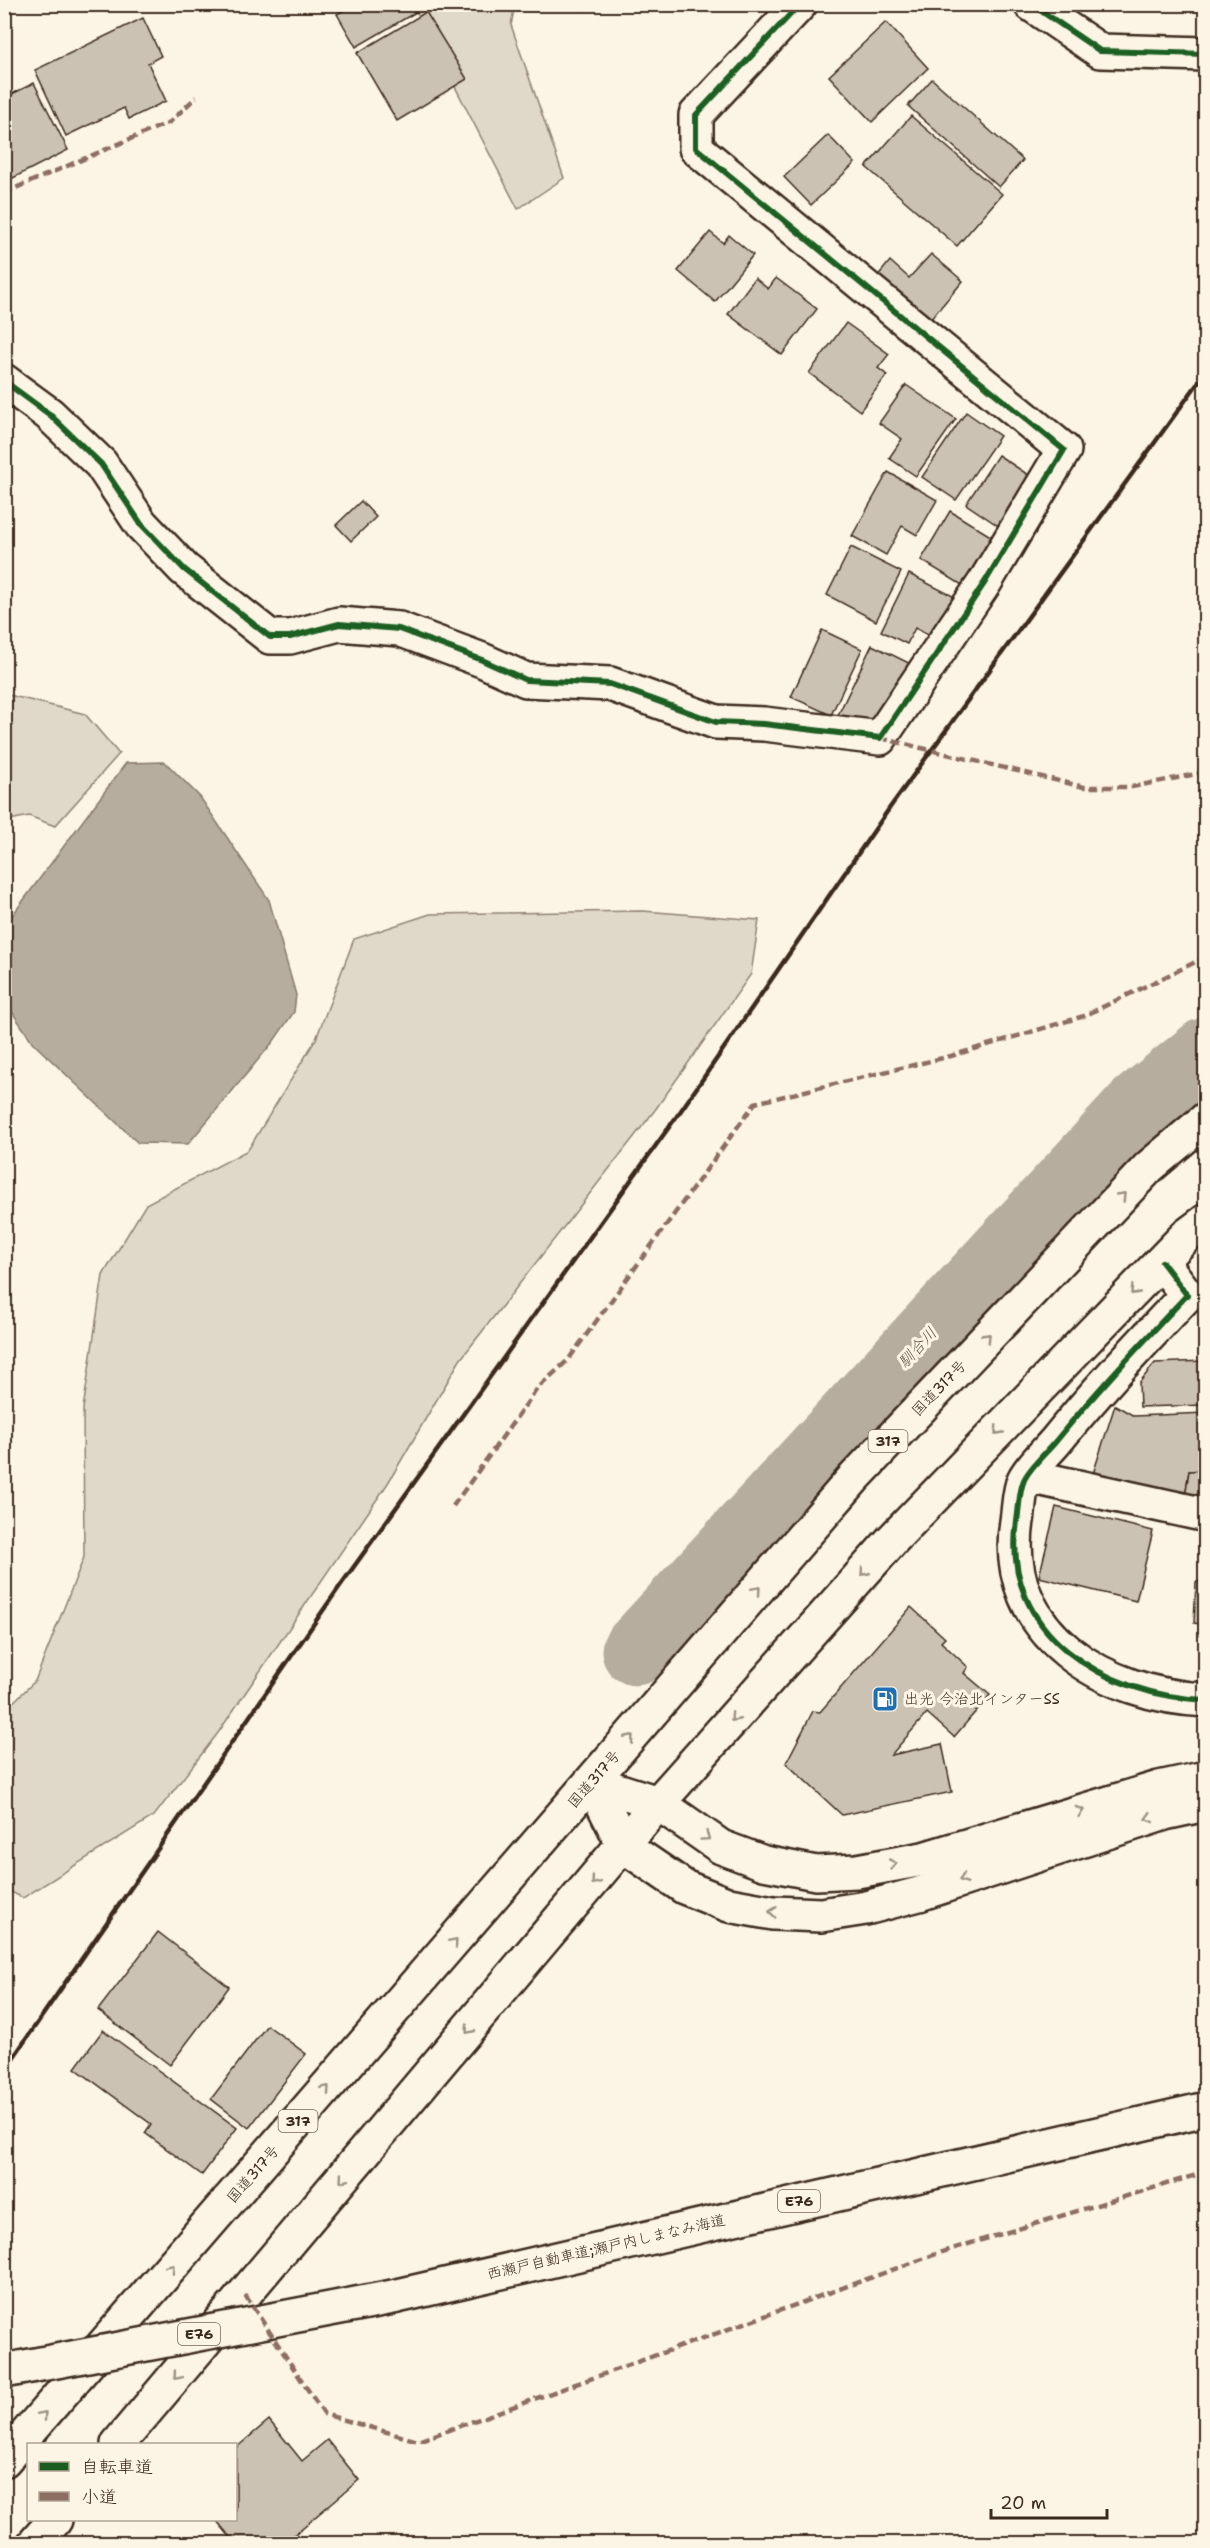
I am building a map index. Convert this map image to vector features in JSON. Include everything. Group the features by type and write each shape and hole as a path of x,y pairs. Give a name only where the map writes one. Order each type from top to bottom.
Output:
{"main road":[{"path":"4,381 49,414 101,464 141,524 184,569 270,637 290,637 339,624 399,629 482,660 526,680 610,684 716,722 764,724 880,738 985,582 1064,450 696,148 696,115 800,4"},
{"path":"1031,4 1100,51 1206,54"},
{"name":"国道317号","path":"4,2460 852,1479 1149,1167 1206,1119"},
{"path":"120,2443 658,1803 893,1539 1162,1262 1206,1221"},
{"path":"1162,1262 1187,1295 1087,1403 1024,1480 1015,1536 1019,1585 1035,1619 1064,1648 1104,1676 1152,1694 1206,1700"},
{"path":"1028,1476 1206,1515"},
{"path":"592,1782 658,1803 721,1847 764,1863 816,1873 846,1872 923,1859 1147,1791 1206,1778"},
{"path":"592,1782 624,1846 684,1887 729,1905 773,1912 820,1915 866,1908 919,1894 1165,1813 1206,1804"},
{"name":"西瀬戸自動車道;瀬戸内しまなみ海道","path":"4,2372 393,2297 1206,2109"},
{"path":"34,2544 54,2521"}],"shaded area":[{"path":"413,5 515,5 511,25 564,178 518,209"},
{"path":"548,5 594,5 584,10"},
{"path":"5,694 85,714 119,754 55,826 29,816 5,821"},
{"path":"165,762 200,797 269,900 296,995 294,1012 273,1042 188,1144 138,1143 33,1043 4,1000 5,925 126,763"},
{"path":"643,911 759,920 751,974 655,1110 460,1360 388,1483 218,1733 154,1816 23,1898 5,1889 5,1710 35,1681 84,1557 83,1409 103,1275 146,1204 248,1150 316,1039 354,939 430,914"}],"building":[{"path":"354,4 430,4 356,47 337,14"},
{"path":"426,12 467,79 397,121 357,53"},
{"path":"143,18 161,56 148,63 166,101 129,119 124,108 66,136 35,70"},
{"path":"886,22 928,68 872,122 829,76"},
{"path":"932,79 1023,160 999,187 908,106"},
{"path":"34,83 68,150 9,180 4,171 4,98"},
{"path":"911,116 1002,194 957,246 866,167"},
{"path":"828,135 855,163 811,205 784,177"},
{"path":"710,232 723,243 729,235 753,255 715,302 678,271"},
{"path":"931,254 963,281 929,321 877,277 890,261 909,278"},
{"path":"755,278 768,289 776,278 817,309 782,355 728,314"},
{"path":"846,323 889,354 878,368 887,375 860,411 809,373"},
{"path":"906,385 956,419 916,476 889,458 902,439 879,423"},
{"path":"966,412 1000,436 956,500 922,477"},
{"path":"998,455 1033,478 1000,527 966,504"},
{"path":"888,472 937,500 917,535 902,526 886,555 852,536"},
{"path":"361,501 376,517 351,541 336,525"},
{"path":"950,511 997,540 967,588 921,560"},
{"path":"851,547 901,572 876,621 827,595"},
{"path":"909,574 957,598 936,639 915,628 907,644 881,631"},
{"path":"822,630 862,649 831,715 791,697"},
{"path":"872,645 917,667 876,732 838,715"},
{"path":"1204,1361 1206,1405 1140,1407 1139,1383 1155,1363"},
{"path":"1115,1405 1134,1416 1206,1413 1206,1470 1189,1471 1184,1503 1092,1477"},
{"path":"1206,1470 1206,1503 1184,1503 1189,1471"},
{"path":"1056,1507 1153,1531 1136,1601 1039,1577"},
{"path":"1196,1582 1206,1582 1206,1661 1199,1661 1201,1624 1194,1623"},
{"path":"911,1607 945,1638 941,1642 968,1667 964,1673 990,1695 954,1737 927,1713 891,1755 942,1744 952,1792 842,1815 786,1763 813,1711 820,1712"},
{"path":"158,1932 229,1987 170,2065 98,2010"},
{"path":"267,2025 306,2054 249,2128 211,2099"},
{"path":"103,2030 237,2128 202,2175 145,2133 151,2124 75,2068"},
{"path":"269,2420 302,2461 327,2440 359,2480 283,2544 236,2544 217,2521 237,2521 237,2447"}],"waterway":[{"name":"馴合川","path":"636,1651 1139,1106 1206,1052"}],"railway":[{"path":"4,2071 340,1586 682,1109 891,806 1206,372"}],"marked path":[{"path":"4,193 170,122 196,97"},
{"path":"880,738 1084,787 1132,787 1206,772"},
{"path":"453,1506 537,1389 568,1360 755,1103 951,1056 1084,1016 1206,957"},
{"path":"245,2295 324,2414 418,2441 942,2252 1206,2172"}],"cycle path":[{"path":"4,381 49,414 101,464 141,524 184,569 270,637 290,637 339,624 399,629 482,660 526,680 610,684 716,722 764,724 880,738 985,582 1064,450 696,148 696,115 800,4"},
{"path":"1031,4 1100,51 1206,54"},
{"path":"1162,1262 1187,1295 1104,1385 1027,1475 1022,1484 1019,1500 1016,1561 1025,1596 1043,1626 1068,1651 1098,1671 1132,1686 1168,1696 1206,1700"}],"place":[{"name":"出光 今治北インターSS","path":"885,1699"}]}
